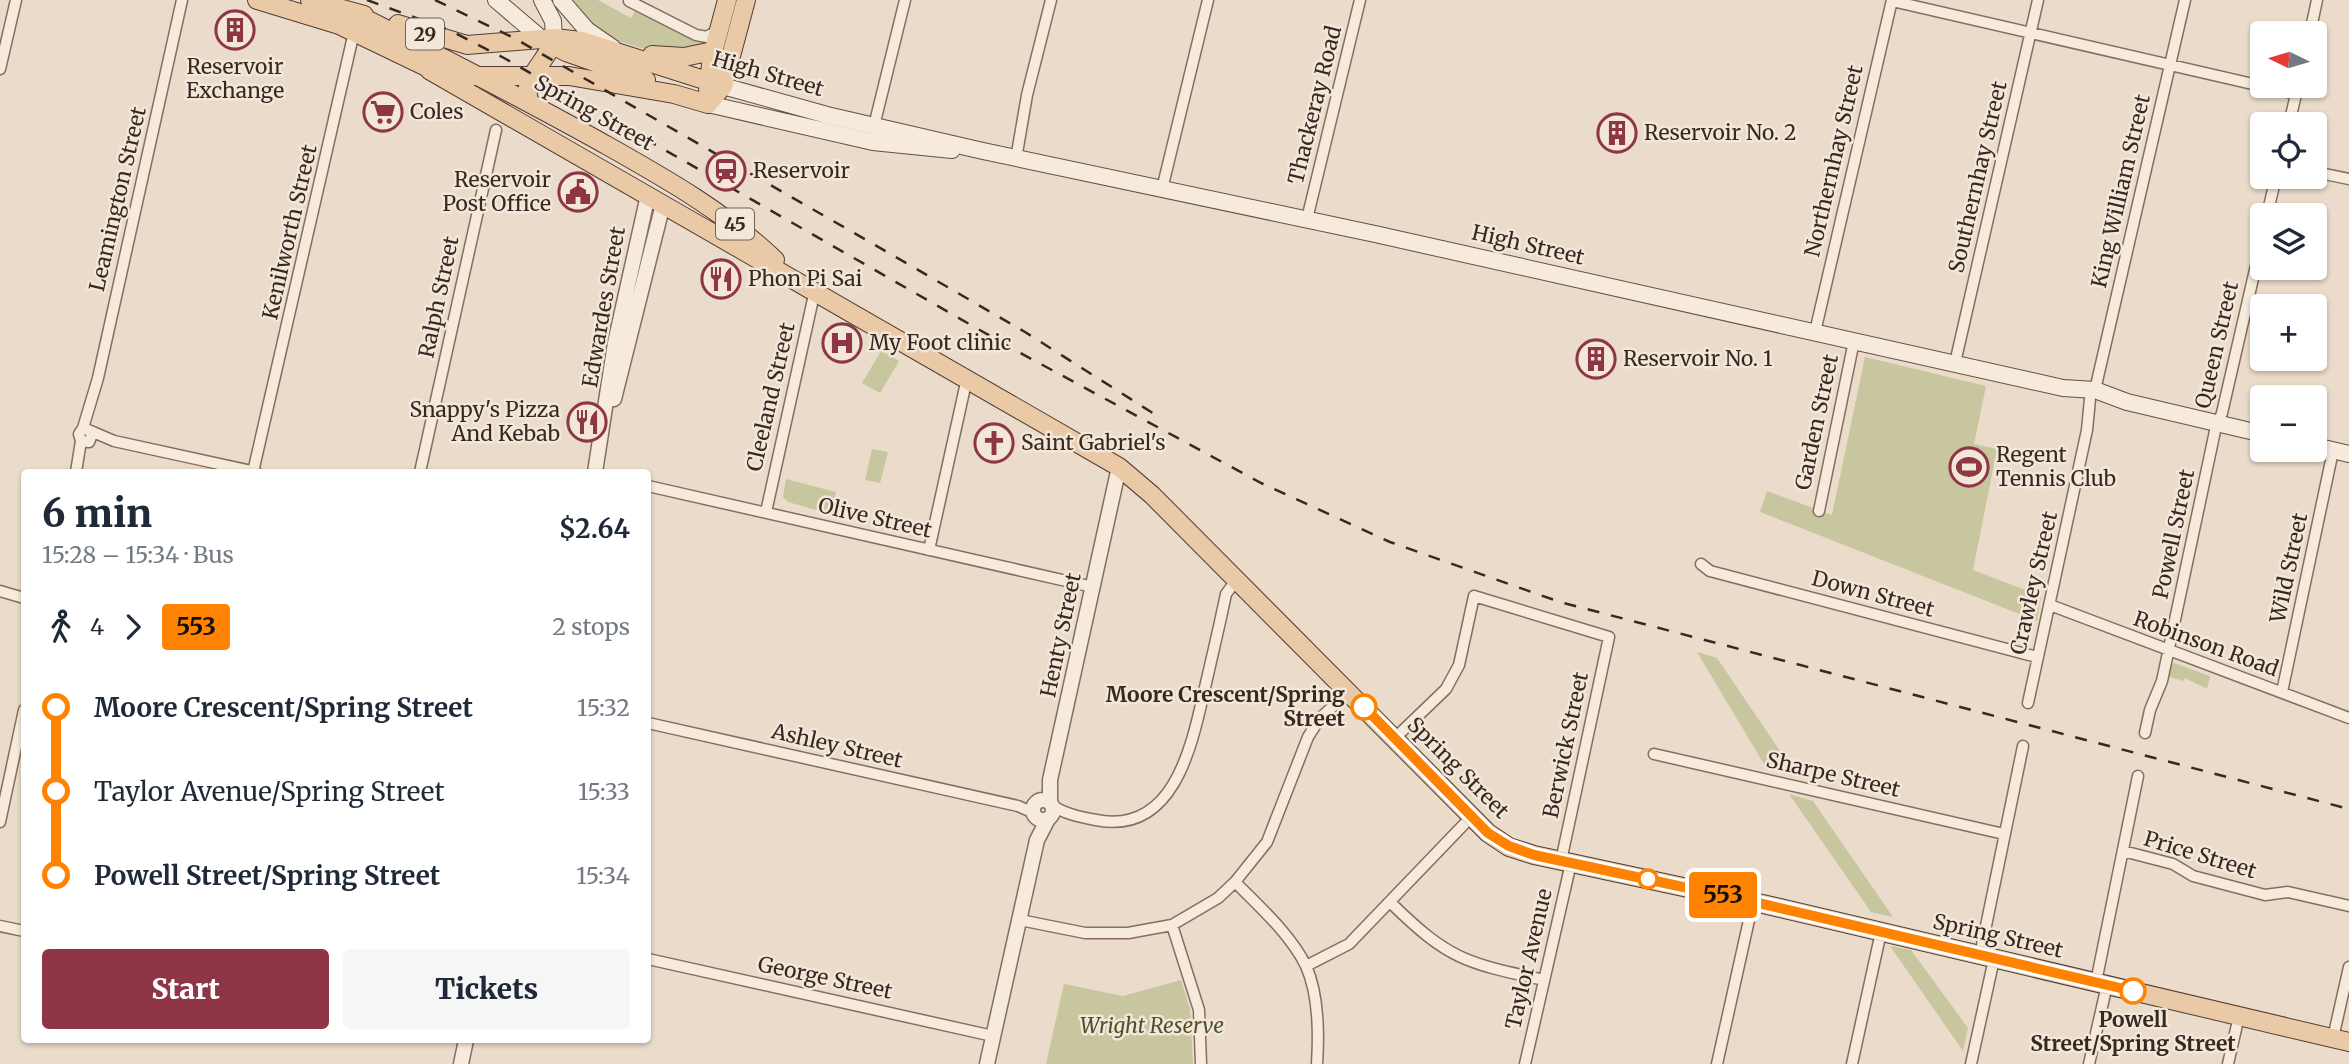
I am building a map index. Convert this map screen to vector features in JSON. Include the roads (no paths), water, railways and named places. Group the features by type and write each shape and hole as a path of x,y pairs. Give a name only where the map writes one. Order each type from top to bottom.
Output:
{"main road":[{"name":"High Street","path":"257,0 312,15 449,77 533,75 602,80 674,94 707,104 983,152 1307,219 2250,431"},
{"name":"High Street","path":"310,0 457,43 582,41 716,83 874,126 910,141"},
{"path":"531,104 527,89 550,41 553,21 542,0"},
{"path":"561,0 587,30 622,52 681,57 713,51"},
{"path":"716,83 713,51 727,0"},
{"path":"707,104 746,0"},
{"path":"504,7 550,41"},
{"path":"491,104 475,77 474,64 480,54 499,43 514,29 504,7"},
{"name":"Spring Street","path":"354,13 549,113 662,176 795,279 1124,471 1237,579 1488,833 1509,846 1566,862 1753,902 2341,1040"},
{"name":"High Street","path":"550,41 674,94"},
{"name":"Spring Street","path":"429,70 655,200 751,245"},
{"path":"549,113 577,141 621,168 624,173 622,181"},
{"path":"655,200 662,176"}],"street":[{"path":"0,69 16,0"},
{"name":"Leamington Street","path":"77,469 87,436 91,405 182,0"},
{"path":"486,0 504,7"},
{"path":"629,0 700,36 710,36 720,28"},
{"path":"874,126 905,0"},
{"path":"1013,158 1051,0"},
{"path":"1162,189 1208,0"},
{"name":"Thackeray Road","path":"1307,219 1360,0"},
{"path":"1892,0 2250,80"},
{"name":"Northernhay Street","path":"1815,332 1892,0"},
{"name":"Southernhay Street","path":"1955,363 2038,0"},
{"name":"King William Street","path":"2094,396 2185,0"},
{"path":"2313,21 2317,0"},
{"name":"Kenilworth Street","path":"257,469 354,32"},
{"name":"Ralph Street","path":"421,469 496,130"},
{"path":"2327,174 2349,179"},
{"name":"Edwardes Street","path":"595,469 604,427 622,373 655,200"},
{"name":"Queen Street","path":"2218,424 2252,280"},
{"name":"Cleeland Street","path":"765,512 815,290"},
{"name":"Garden Street","path":"1819,511 1854,341"},
{"path":"929,550 967,378"},
{"name":"Crawley Street","path":"2028,704 2094,396"},
{"name":"Powell Street","path":"2145,733 2150,710 2158,695 2218,424"},
{"path":"87,436 242,469"},
{"name":"Wild Street","path":"2282,692 2341,453"},
{"name":"Henty Street","path":"1043,809 1113,498 1124,471"},
{"name":"Olive Street","path":"651,487 1093,587"},
{"name":"Down Street","path":"1701,564 1710,570 2037,657"},
{"name":"Ashley Street","path":"651,724 1018,806 1100,821 1127,820 1149,811 1169,790 1188,756 1226,594 1237,579"},
{"path":"1,591 21,595"},
{"name":"Berwick Street","path":"1395,738 1446,689 1458,665 1474,596 1609,637 1566,862"},
{"name":"Robinson Road","path":"2050,606 2349,718"},
{"path":"1020,920 1085,933 1128,933 1172,925 1210,903 1235,882 1273,830 1308,737 1320,718 1349,692"},
{"path":"1971,1064 2004,834 2023,746"},
{"path":"0,822 21,748"},
{"name":"Sharpe Street","path":"1654,754 2004,834"},
{"path":"2090,1064 2137,776"},
{"path":"987,1064 1043,809"},
{"path":"1306,966 1349,944 1472,816"},
{"name":"Price Street","path":"2123,851 2173,864 2193,876 2265,895 2288,892 2349,906"},
{"name":"Taylor Avenue","path":"1525,1064 1566,862"},
{"path":"1235,882 1262,908 1306,966 1318,1028 1317,1064"},
{"path":"1717,1064 1753,902"},
{"path":"1391,903 1427,939 1456,958 1483,967 1544,980"},
{"path":"1172,925 1199,1010 1201,1064"},
{"path":"0,926 21,930"},
{"path":"1852,1064 1881,932"},
{"name":"George Street","path":"651,960 993,1036"},
{"path":"2341,1040 2349,967"},
{"path":"2228,1064 2239,1016"},
{"path":"461,1064 465,1043"}],"railway":[{"path":"367,0 449,30 504,58 1013,349 1261,483 1390,542 1560,602 2349,809"},
{"path":"435,0 514,38 875,245 1025,332 1159,417"}],"place":[{"name":"Reservoir Exchange","path":"235,30"},
{"name":"Coles","path":"383,112"},
{"name":"Reservoir No. 2","path":"1617,133"},
{"name":"Reservoir","path":"726,171"},
{"name":"Reservoir Post Office","path":"578,192"},
{"name":"Phon Pi Sai","path":"721,279"},
{"name":"My Foot clinic","path":"842,343"},
{"name":"Reservoir No. 1","path":"1596,359"},
{"name":"Snappy's Pizza And Kebab","path":"587,422"},
{"name":"Saint Gabriel's","path":"994,443"},
{"name":"Regent Tennis Club","path":"1969,467"},
{"name":"Moore Crescent/Spring Street","path":"1364,707"},
{"name":"Powell Street/Spring Street","path":"2133,991"}],"park label":[{"name":"Wright Reserve","path":"1152,1026"}]}
